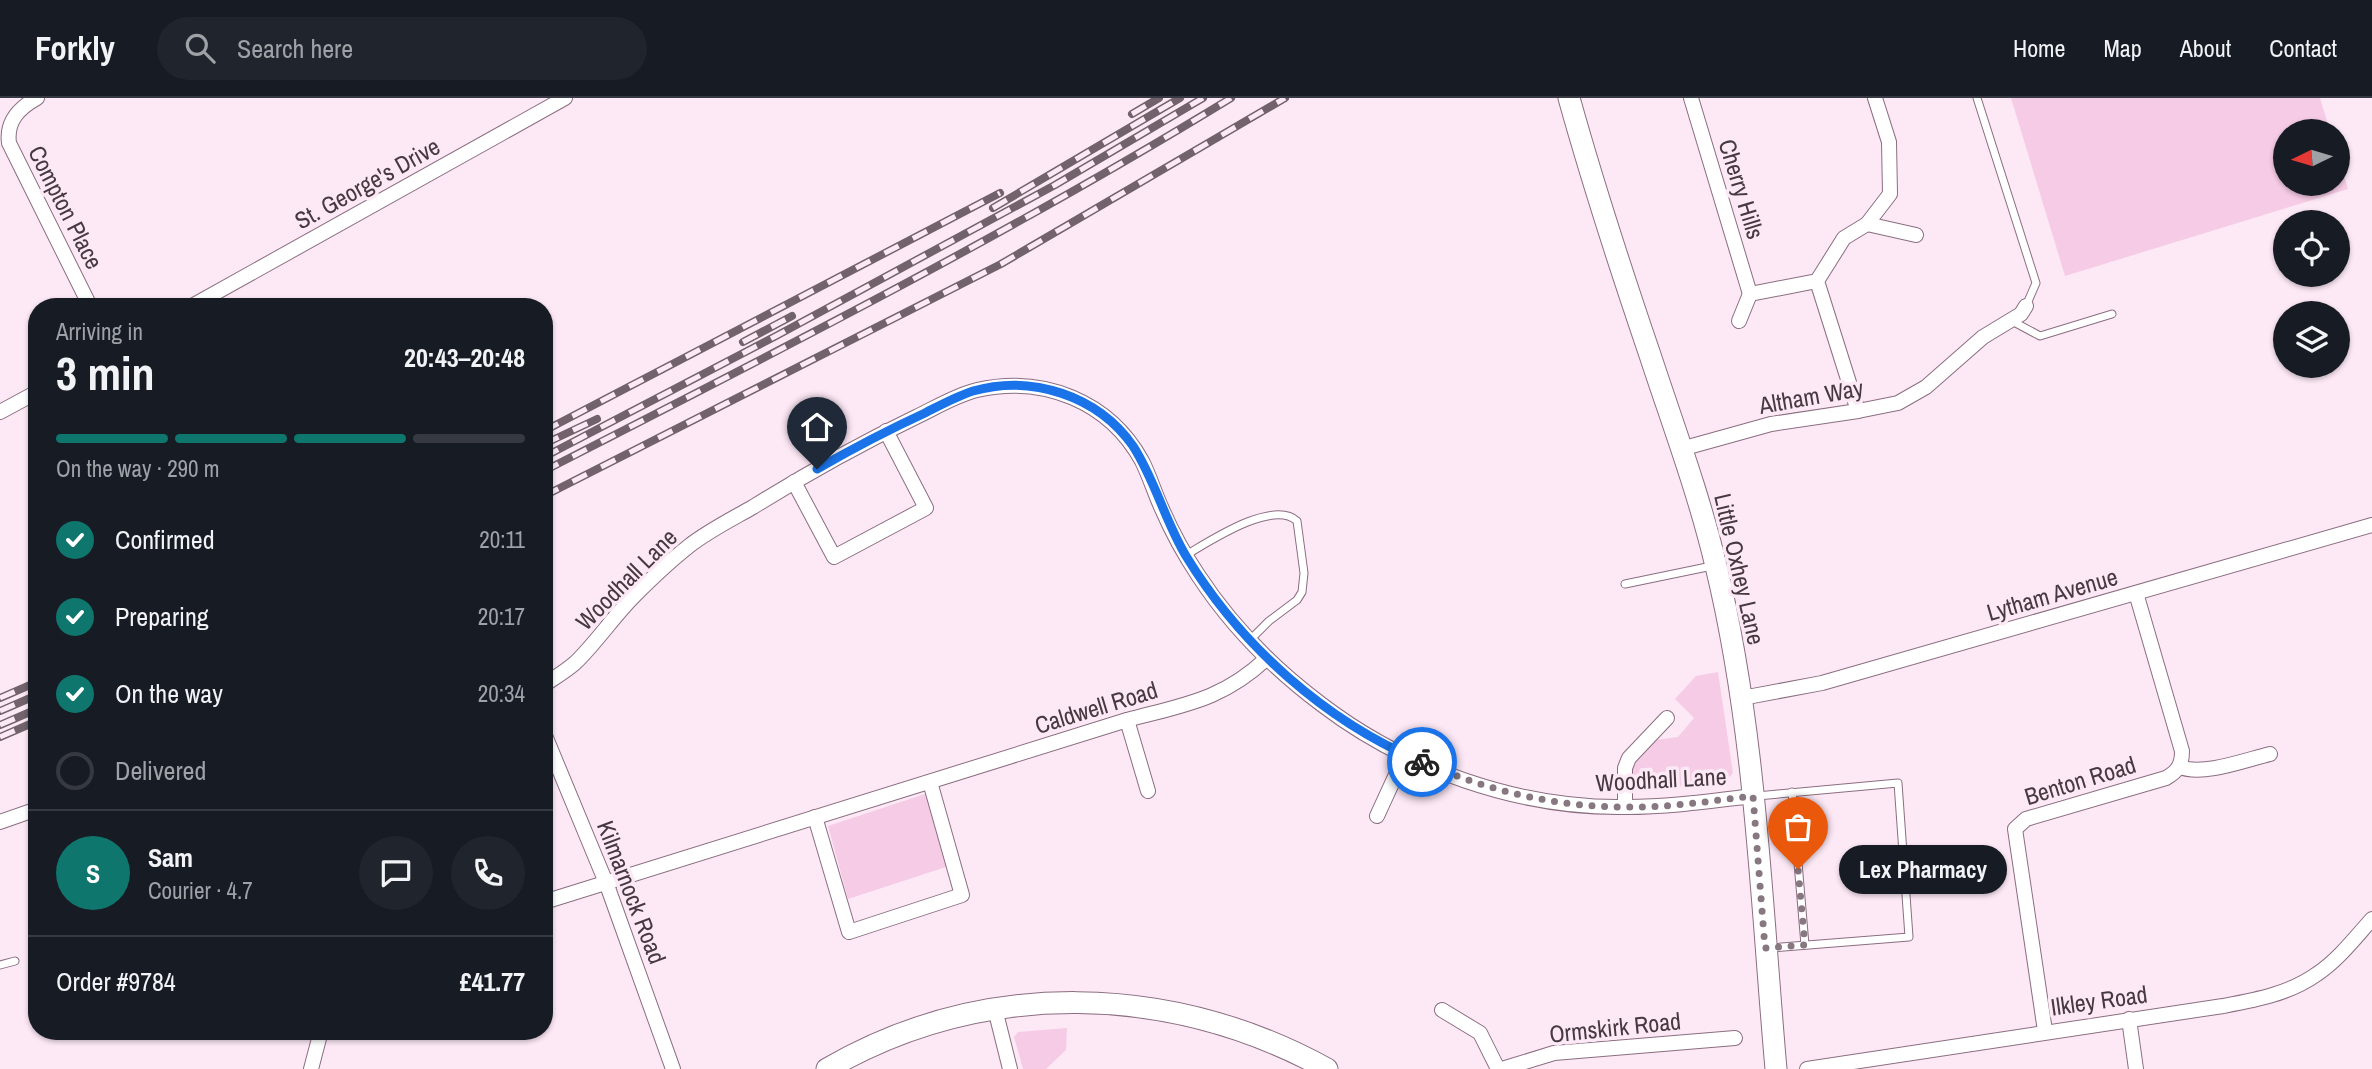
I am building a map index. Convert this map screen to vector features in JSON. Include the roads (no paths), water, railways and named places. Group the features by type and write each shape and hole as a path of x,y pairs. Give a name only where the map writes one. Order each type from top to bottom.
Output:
{"main road":[{"name":"Little Oxhey Lane","path":"1569,98 1610,239 1682,449 1716,565 1742,698 1776,1069"},
{"path":"827,1069 905,1032 943,1020 995,1009 1067,1001 1141,1006 1174,1012 1246,1031 1294,1051 1327,1069"}],"street":[{"name":"Compton Place","path":"37,98 14,116 8,130 9,144 86,298"},
{"name":"St. George's Drive","path":"206,298 565,98"},
{"name":"Cherry Hills","path":"1691,98 1750,293"},
{"path":"1739,321 1750,293 1817,281 1844,239 1867,224 1890,194 1889,142 1875,98"},
{"path":"1867,224 1916,235"},
{"path":"1817,281 1858,411"},
{"name":"Altham Way","path":"1682,449 1771,424 1898,403 1942,375 1983,337 2012,321 2026,306"},
{"name":"Woodhall Lane","path":"553,679 574,664 635,595 691,544 794,482 886,431 974,391 1005,385 1046,388 1071,396 1100,412 1115,425 1143,463 1185,555 1215,599 1267,658 1323,706 1357,728 1405,755 1457,778 1505,792 1580,805 1625,807 1753,796"},
{"path":"0,412 28,397"},
{"path":"794,482 834,557 926,508 886,431"},
{"name":"Lytham Avenue","path":"1742,698 1822,684 2372,525"},
{"path":"2136,593 2182,751 2180,767 2203,770 2270,754"},
{"name":"Caldwell Road","path":"553,899 1220,693 1250,675 1267,658"},
{"path":"1625,807 1625,768 1629,758 1667,718"},
{"path":"1126,720 1148,791"},
{"name":"Kilmarnock Road","path":"553,755 607,884 673,1069"},
{"path":"1377,816 1405,755"},
{"name":"Benton Road","path":"2045,1031 2015,830 2021,821 2026,819 2166,778 2180,767"},
{"path":"815,817 849,932 962,895 930,782"},
{"path":"0,822 28,812"},
{"name":"Ilkley Road","path":"1807,1069 2129,1018 2223,1006 2275,995 2317,975 2372,919"},
{"path":"995,1009 1010,1069"},
{"path":"1443,1010 1480,1033 1500,1069"},
{"path":"2129,1018 2136,1069"},
{"name":"Ormskirk Road","path":"1500,1069 1555,1054 1735,1038"},
{"path":"311,1069 319,1040"}],"lane":[{"path":"1976,98 2036,283 2026,306"},
{"path":"2012,321 2040,336 2112,314"},
{"path":"1185,555 1262,516 1286,514 1297,521 1304,573 1302,592 1297,600 1269,621 1250,640"},
{"path":"1625,583 1716,565"},
{"path":"1753,796 1898,783 1909,937 1765,948"},
{"path":"1792,792 1805,945"},
{"path":"0,965 15,961"}],"railway":[{"path":"1132,114 1159,98"},
{"path":"993,208 1180,98"},
{"path":"553,452 776,336 1055,185 1203,98"},
{"path":"553,466 805,337 977,244 1063,197 1231,98"},
{"path":"553,491 1001,264 1285,98"},
{"path":"553,426 1000,193"},
{"path":"743,342 792,316"},
{"path":"553,440 597,419"},
{"path":"0,698 28,686"},
{"path":"0,711 28,699"},
{"path":"0,725 28,713"},
{"path":"0,737 28,725"}],"place":[{"name":"Lex Pharmacy","path":"1798,869"}]}
